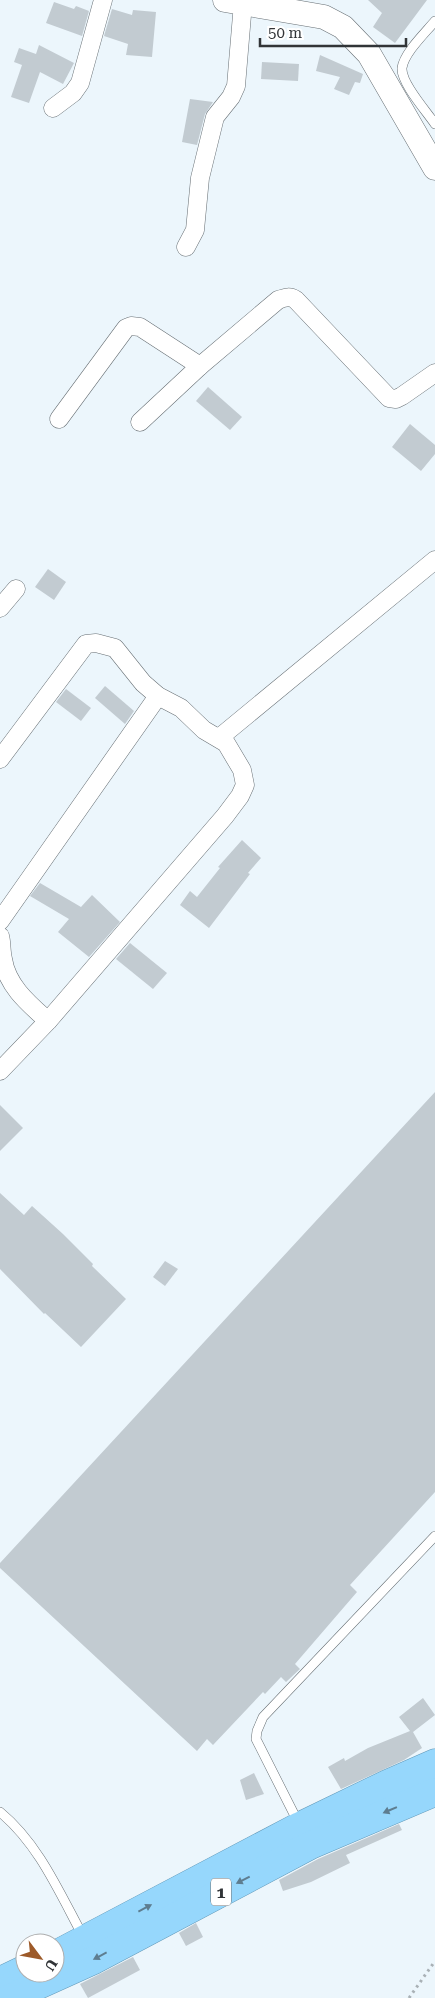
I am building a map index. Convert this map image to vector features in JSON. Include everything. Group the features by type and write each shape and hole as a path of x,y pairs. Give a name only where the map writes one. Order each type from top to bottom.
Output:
{"highway":[{"name":"1","path":"65,1950 300,1826 435,1763"},
{"name":"1","path":"10,1998 94,1960 311,1845 435,1792"},
{"path":"0,1981 15,1974"}],"main road":[{"path":"234,1 324,17 343,27 369,54 435,168"}],"street":[{"path":"53,108 73,92 80,83 103,0"},
{"path":"186,247 195,230 200,178 215,117 231,97 236,86 234,1"},
{"path":"140,422 200,366 278,300 285,297 291,297 296,300 389,398 402,396 435,373"},
{"path":"59,419 126,328 131,326 140,327 200,366"},
{"path":"219,738 435,560"},
{"path":"0,608 16,589"},
{"path":"0,758 86,644 96,643 115,648 144,683 158,696 181,708 204,730 226,743 244,777 245,785 240,796 225,816 48,1021 0,1071"},
{"path":"0,921 158,696"},
{"path":"0,936 3,960 8,977 17,991 48,1021"}],"lane":[{"path":"435,21 412,48 402,68 406,82 435,124"},
{"path":"300,1826 259,1747 256,1731 263,1717 435,1536"},
{"path":"0,1812 11,1821 36,1852 85,1940"}],"path":[{"path":"409,1998 435,1961"}],"building":[{"path":"368,0 427,0 395,43 373,27 382,13"},
{"path":"54,2 74,9 76,6 89,11 82,36 46,23"},
{"path":"112,9 132,15 133,10 156,12 152,57 126,55 128,44 104,36"},
{"path":"39,45 74,63 63,84 40,72 29,103 11,97 22,65 14,62 19,48 36,54"},
{"path":"320,55 363,74 360,83 355,82 349,95 334,89 340,77 316,71"},
{"path":"262,62 299,64 298,81 261,79"},
{"path":"190,99 213,102 205,114 197,145 182,142"},
{"path":"208,387 242,417 230,430 196,401"},
{"path":"410,424 435,445 435,454 421,471 392,447"},
{"path":"48,569 66,582 54,600 35,587"},
{"path":"105,686 134,711 125,724 95,698"},
{"path":"66,689 91,708 81,721 56,702"},
{"path":"242,840 261,858 209,928 180,905 190,891 197,897 220,868 218,867"},
{"path":"40,883 81,907 92,895 120,922 89,957 58,932 69,919 30,896"},
{"path":"130,943 167,973 153,989 116,959"},
{"path":"435,1092 435,1492 350,1585 357,1592 295,1664 300,1669 286,1682 281,1677 265,1694 263,1692 213,1745 207,1739 197,1751 0,1568 0,1563"},
{"path":"0,1105 23,1128 0,1151"},
{"path":"0,1193 24,1215 32,1206 63,1234 126,1299 81,1347 44,1314 0,1269"},
{"path":"165,1261 178,1269 165,1286 153,1277"},
{"path":"423,1698 435,1715 413,1732 422,1748 404,1760 341,1789 328,1767 344,1758 345,1761 368,1748 410,1731 399,1717"},
{"path":"254,1773 264,1794 246,1800 240,1780"},
{"path":"399,1824 402,1830 346,1855 350,1863 311,1882 283,1891 279,1880 318,1859"},
{"path":"196,1923 203,1937 186,1946 179,1933"},
{"path":"133,1957 140,1970 88,1998 80,1984"}]}
